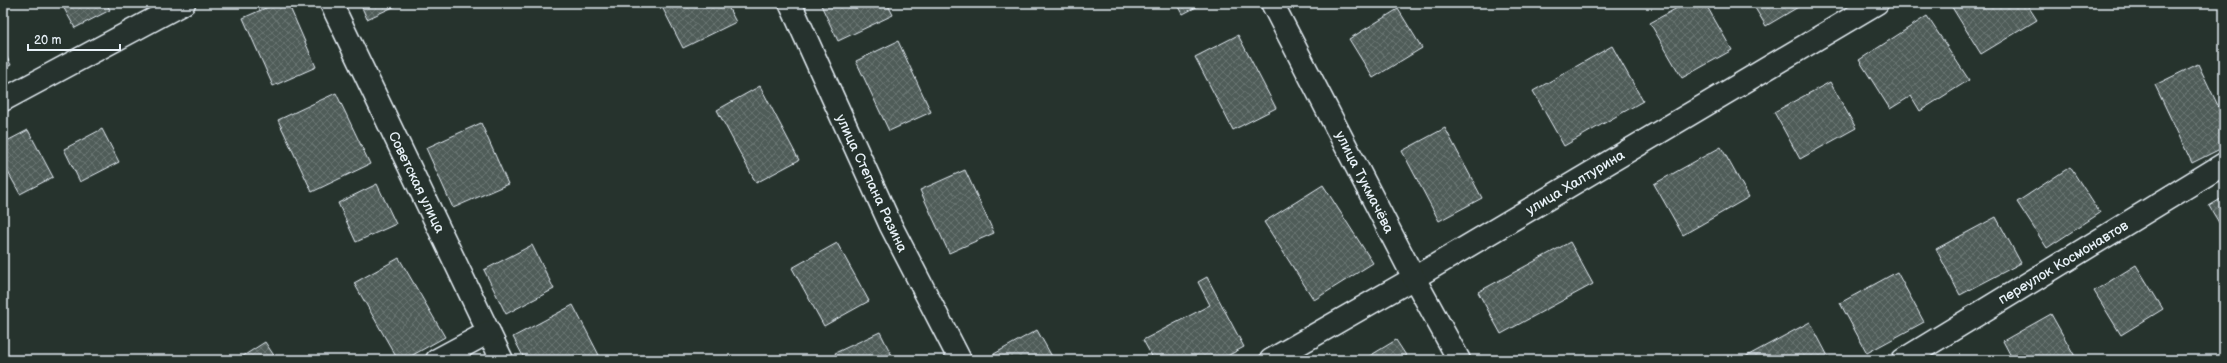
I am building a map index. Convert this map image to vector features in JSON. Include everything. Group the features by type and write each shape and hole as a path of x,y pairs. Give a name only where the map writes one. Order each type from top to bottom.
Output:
{"street":[{"path":"3,100 184,3"},
{"name":"Советская улица","path":"331,3 502,360"},
{"name":"улица Степана Разина","path":"790,3 891,226 960,360"},
{"name":"улица Тукмачёва","path":"1272,3 1414,278 1459,360"},
{"name":"улица Халтурина","path":"1271,360 1414,278 1877,3"},
{"name":"переулок Космонавтов","path":"1902,360 2224,164"},
{"path":"437,360 489,332"}],"building":[{"path":"61,3 106,3 110,10 75,28"},
{"path":"277,3 288,3 316,67 273,86 243,18"},
{"path":"360,3 402,3 367,19"},
{"path":"660,3 726,3 736,22 683,48"},
{"path":"820,3 887,3 893,15 838,41"},
{"path":"1177,3 1204,3 1183,14"},
{"path":"1686,3 1705,3 1732,50 1682,78 1650,23"},
{"path":"1752,3 1805,3 1766,26"},
{"path":"2026,3 2037,20 1981,54 1950,4"},
{"path":"1398,9 1422,48 1373,78 1349,39"},
{"path":"1927,16 1969,80 1920,111 1911,96 1890,109 1859,60"},
{"path":"1238,35 1276,108 1233,130 1195,57"},
{"path":"898,41 931,112 889,131 856,61"},
{"path":"1612,46 1643,101 1564,146 1533,91"},
{"path":"3,50 11,65 3,69"},
{"path":"2198,64 2224,118 2224,147 2192,163 2155,85"},
{"path":"1830,82 1856,128 1800,159 1774,112"},
{"path":"760,86 799,160 756,183 717,110"},
{"path":"336,93 370,164 312,192 278,120"},
{"path":"481,123 508,184 453,208 426,148"},
{"path":"1445,128 1482,198 1439,221 1402,151"},
{"path":"102,129 119,162 80,182 64,149"},
{"path":"28,130 53,177 20,194 3,163 3,143"},
{"path":"1721,147 1749,197 1683,235 1654,184"},
{"path":"2070,167 2100,213 2047,248 2017,202"},
{"path":"965,170 994,233 949,253 920,190"},
{"path":"377,184 396,224 356,242 338,203"},
{"path":"1323,185 1373,263 1314,300 1264,222"},
{"path":"2224,197 2224,231 2209,206"},
{"path":"1996,217 2021,263 1960,295 1936,249"},
{"path":"1570,242 1593,284 1501,334 1478,292"},
{"path":"837,243 869,301 824,326 792,268"},
{"path":"532,245 554,289 506,314 484,270"},
{"path":"399,258 445,337 404,360 398,360 354,283"},
{"path":"2136,265 2163,309 2121,335 2094,291"},
{"path":"1897,272 1924,322 1867,353 1840,303"},
{"path":"1207,277 1244,347 1220,360 1154,360 1143,340 1210,305 1198,282"},
{"path":"573,305 601,359 525,360 513,337"},
{"path":"2051,314 2077,360 2013,360 2003,341"},
{"path":"1810,322 1830,360 1747,360 1745,357"},
{"path":"1037,330 1054,360 997,360 994,354"},
{"path":"880,332 894,360 838,360 835,353"},
{"path":"1396,340 1409,360 1363,360"},
{"path":"265,342 277,360 237,360"}]}
